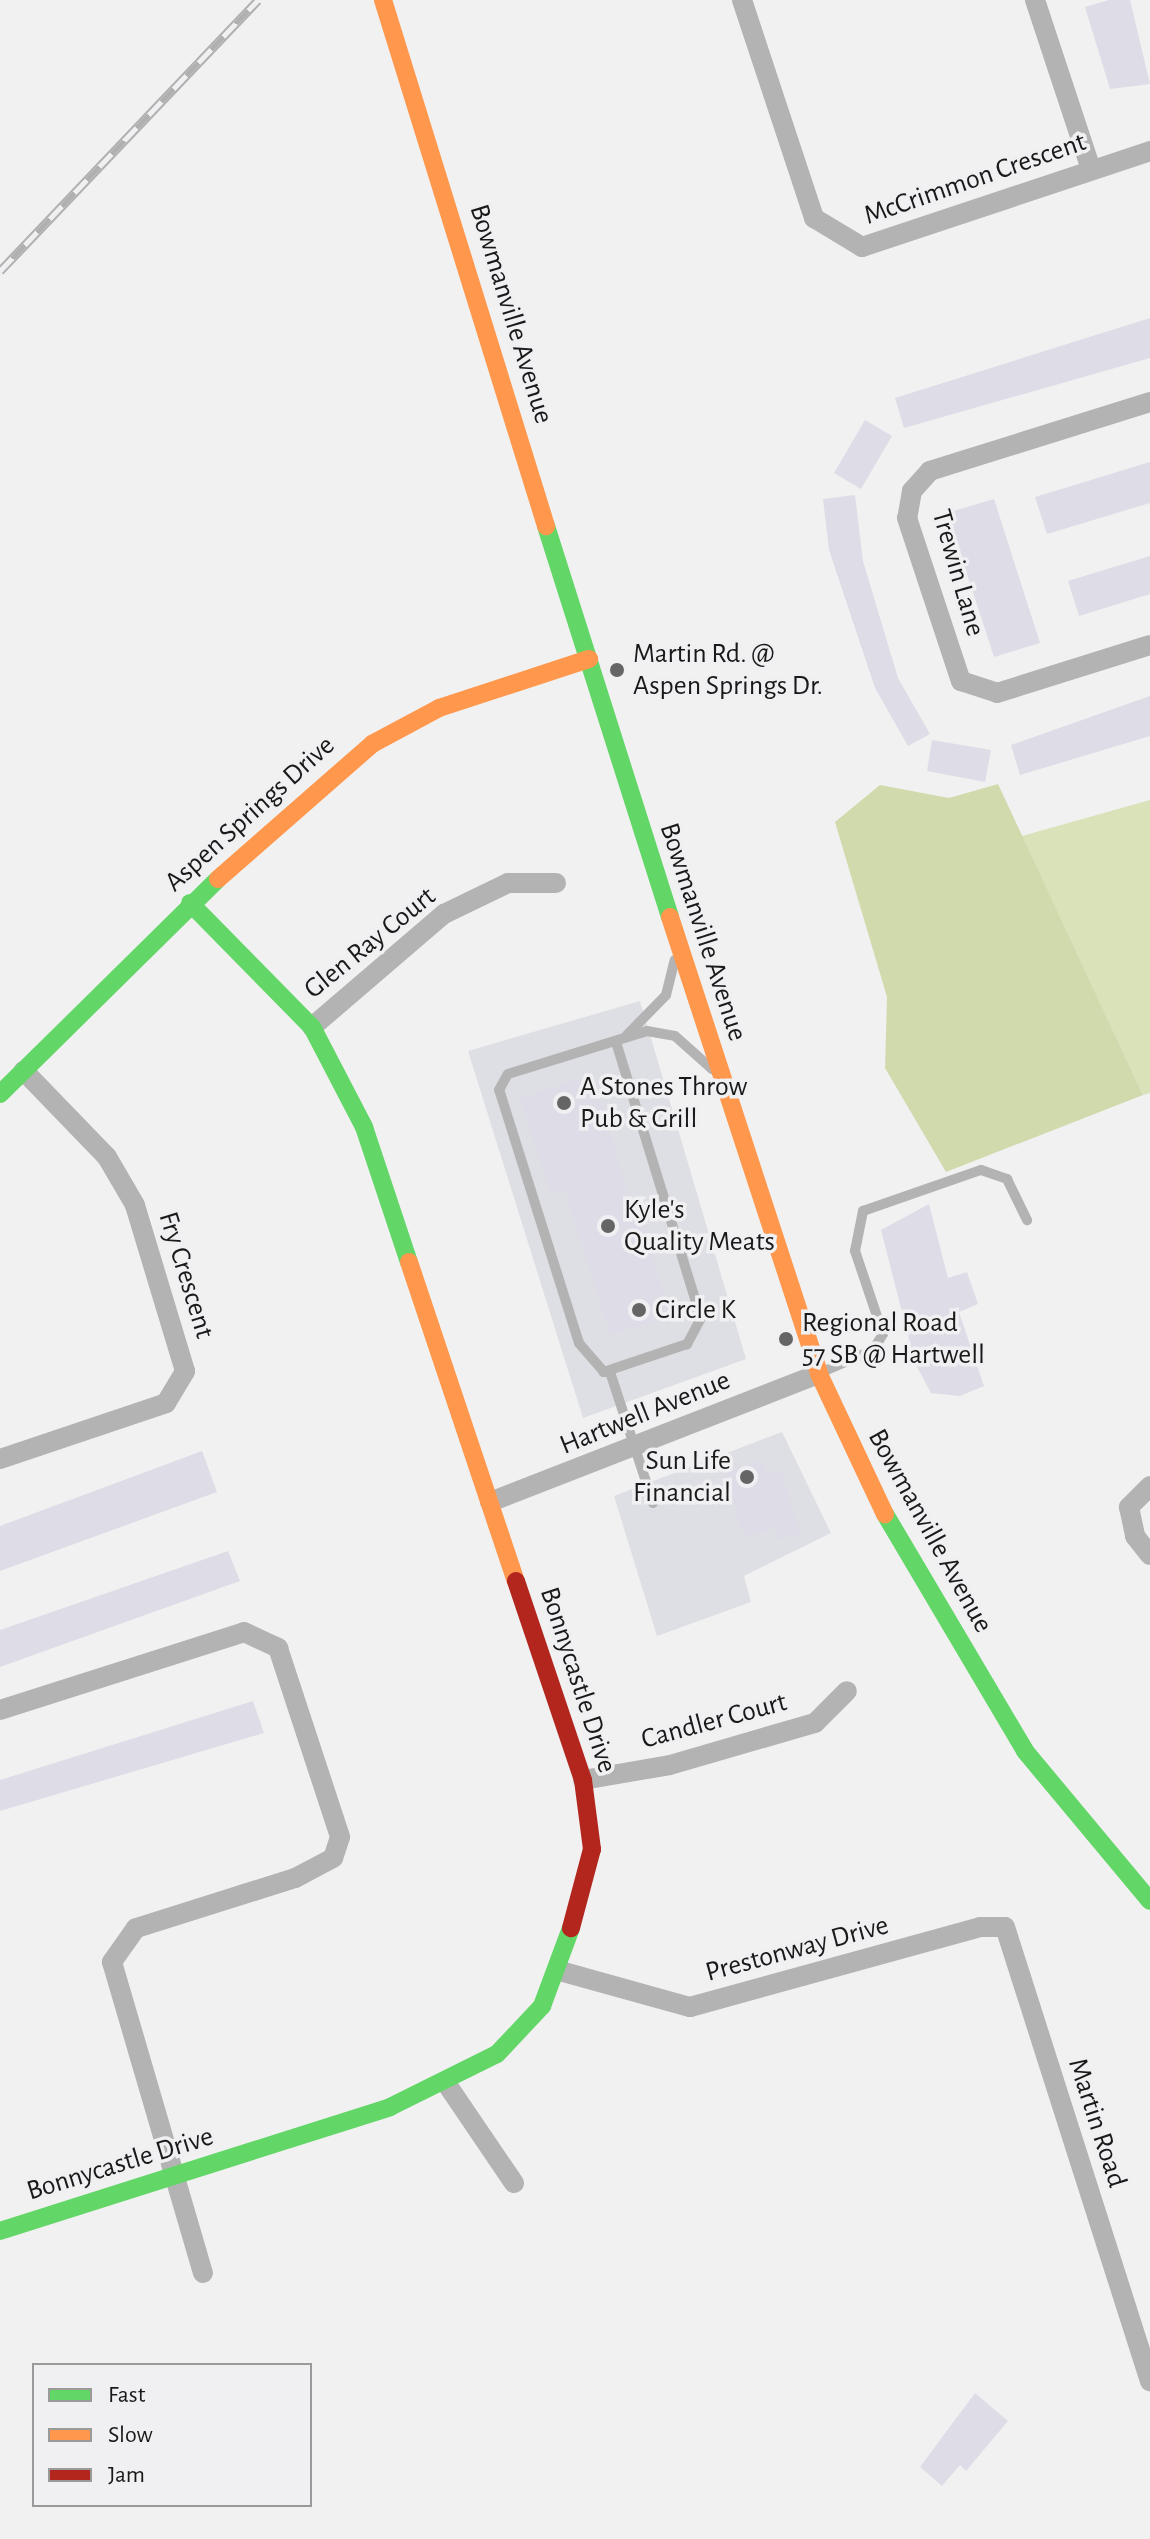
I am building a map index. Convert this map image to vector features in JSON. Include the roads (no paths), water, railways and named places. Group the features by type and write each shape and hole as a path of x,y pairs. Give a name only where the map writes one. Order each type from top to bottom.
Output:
{"street":[{"name":"Bowmanville Avenue","path":"383,0 675,938 819,1374 874,1496 1025,1751 1150,1901"},
{"name":"McCrimmon Crescent","path":"742,0 814,218 830,234 862,247 1150,151"},
{"path":"1035,0 1091,169"},
{"name":"Trewin Lane","path":"1150,402 930,471 912,491 907,518 961,681 997,693 1150,645"},
{"name":"Aspen Springs Drive","path":"0,1094 190,903 372,744 439,708 589,659"},
{"name":"Glen Ray Court","path":"312,1027 444,914 508,883 556,883"},
{"name":"Bonnycastle Drive","path":"0,2231 178,2176 446,2083 497,2054 542,2006 560,1971 592,1849 583,1780 364,1127 312,1027 190,903"},
{"name":"Fry Crescent","path":"0,1459 166,1403 185,1371 135,1205 107,1157 24,1071"},
{"name":"Hartwell Avenue","path":"490,1502 819,1374"},
{"path":"1150,1486 1129,1507 1135,1536 1150,1555"},
{"path":"0,1710 244,1632 278,1648 340,1837 333,1858 295,1878 136,1928 112,1962 178,2176 203,2273"},
{"name":"Candler Court","path":"583,1780 670,1765 815,1723 847,1691"},
{"name":"Prestonway Drive","path":"560,1971 690,2007 980,1927 1005,1927"},
{"name":"Martin Road","path":"1005,1927 1149,2377"},
{"path":"446,2083 514,2183"}],"lane":[{"path":"621,1040 666,995 675,938"},
{"path":"621,1040 701,1318 687,1344 610,1372 598,1369 579,1343 499,1090 508,1074 621,1040 666,1032 722,1079"},
{"path":"819,1374 873,1350 883,1334 852,1238 863,1211 981,1170 1007,1179 1027,1220"},
{"path":"610,1372 653,1503"}],"railway":[{"path":"0,271 258,0"}],"place":[{"name":"Martin Rd. @ Aspen Springs Dr.","path":"617,670"},
{"name":"A Stones Throw Pub & Grill","path":"564,1103"},
{"name":"Kyle's Quality Meats","path":"608,1226"},
{"name":"Circle K","path":"639,1310"},
{"name":"Regional Road 57 SB @ Hartwell","path":"786,1339"},
{"name":"Sun Life Financial","path":"747,1477"}]}
